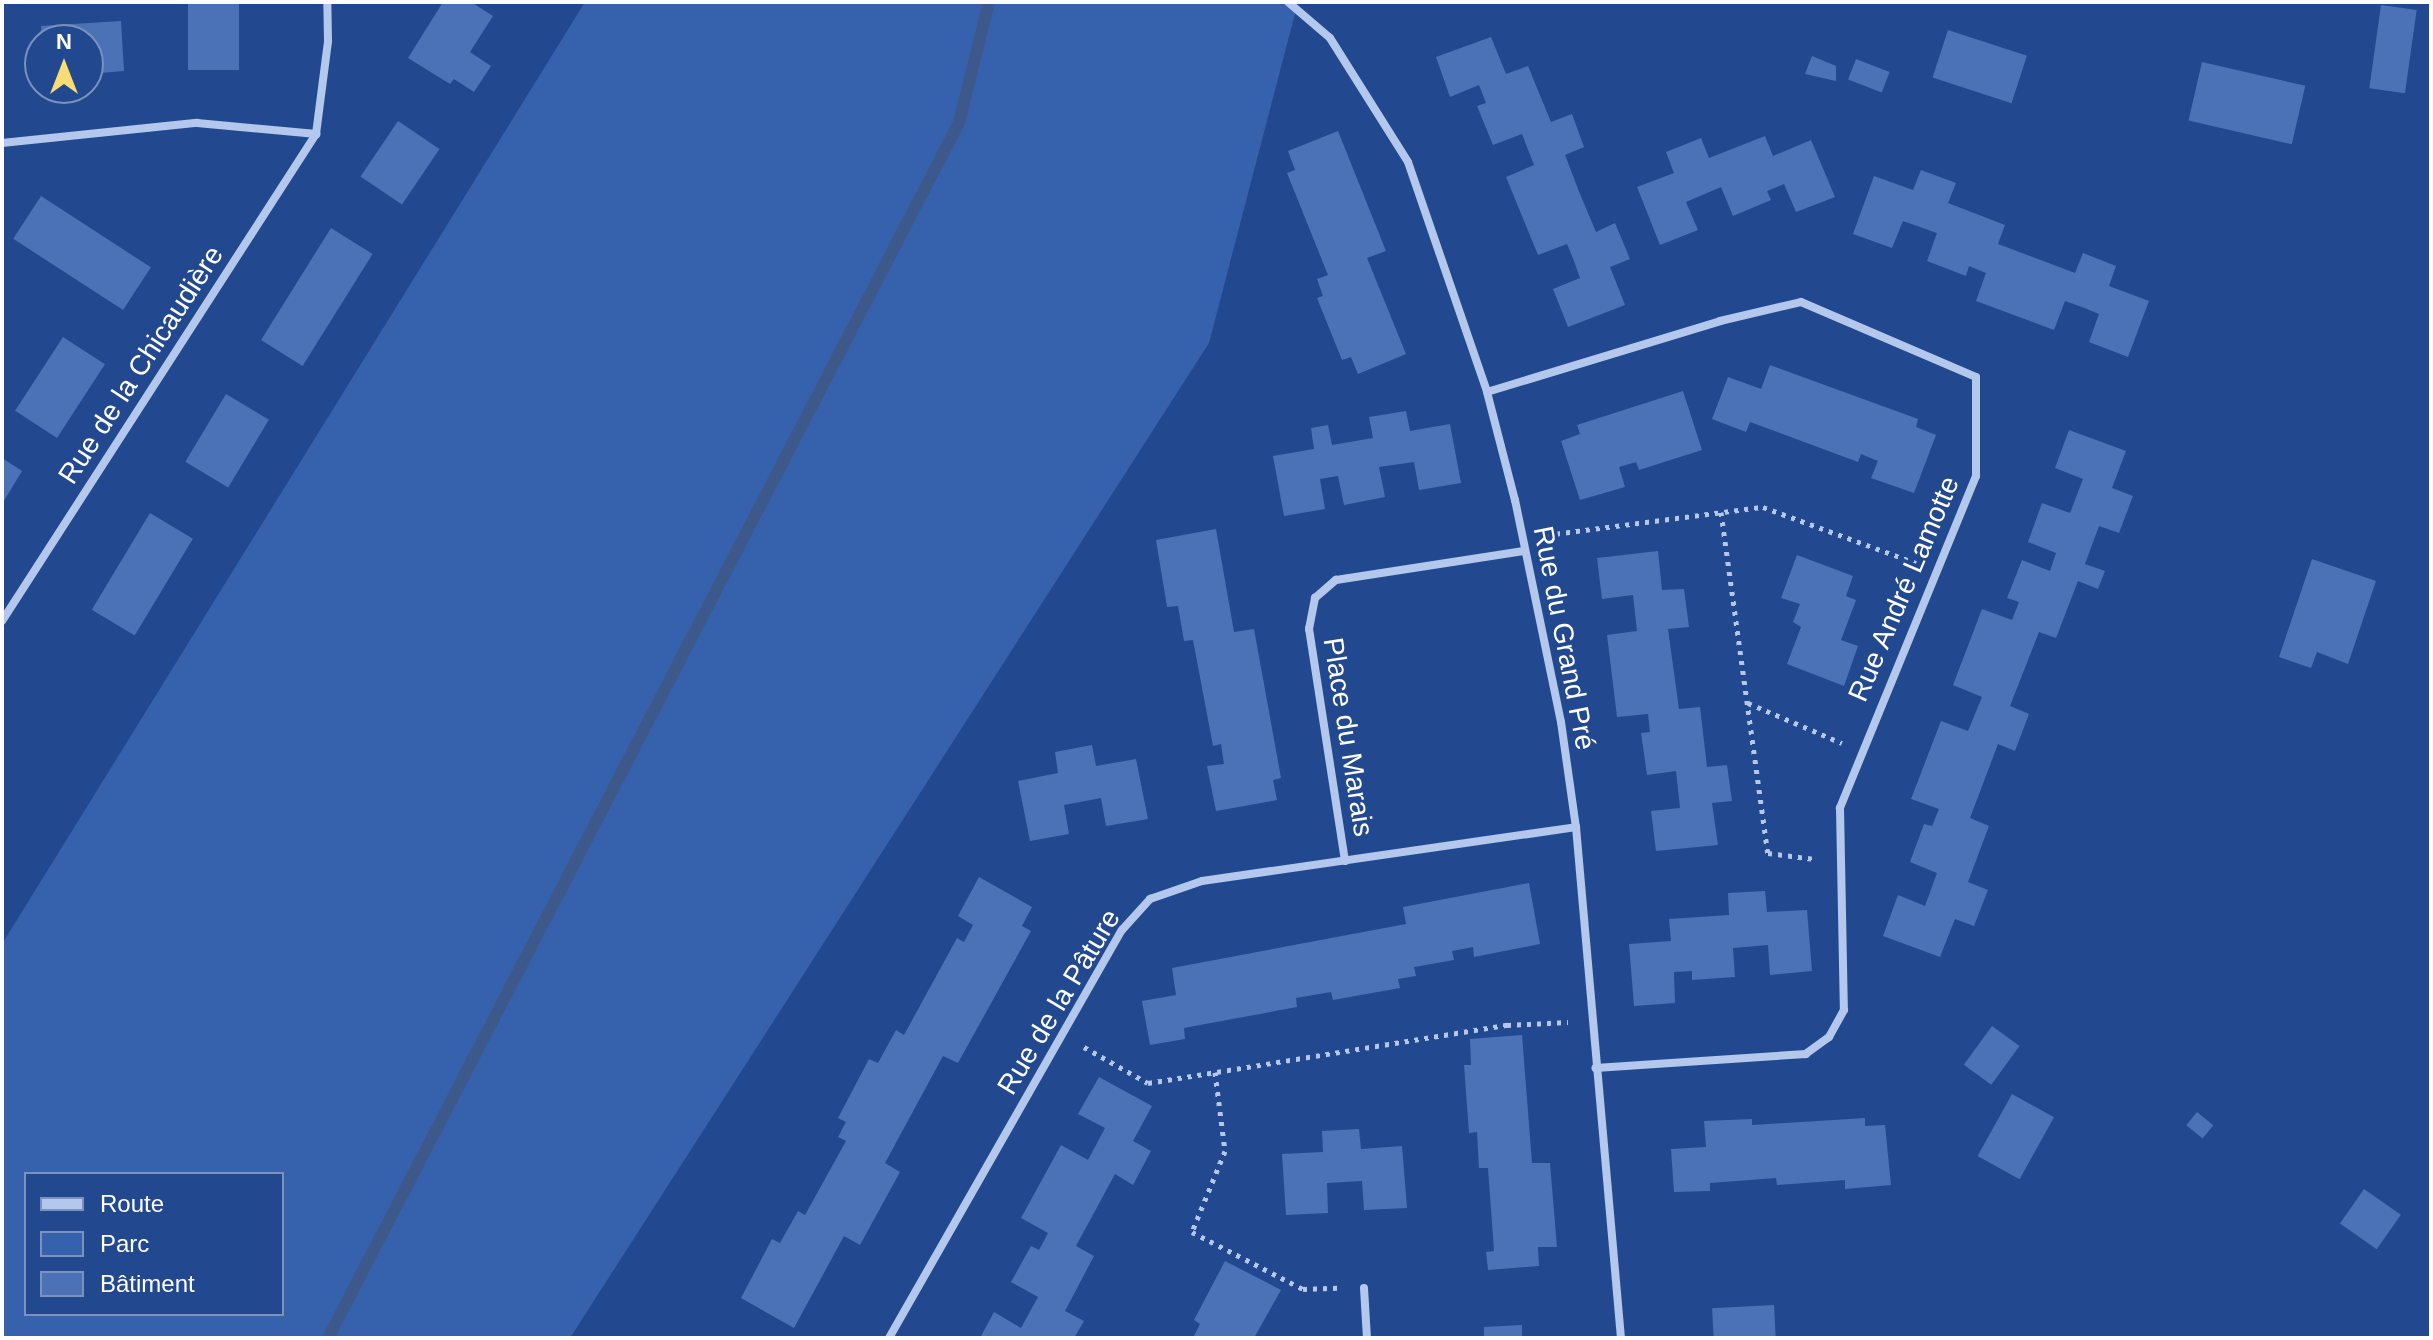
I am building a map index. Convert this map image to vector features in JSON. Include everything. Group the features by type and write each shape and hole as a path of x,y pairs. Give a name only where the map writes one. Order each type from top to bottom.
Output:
{"street":[{"name":"Rue de la Chicaudière","path":"2,621 316,134 328,41 327,2"},
{"name":"Rue du Grand Pré","path":"1288,2 1330,38 1408,162 1487,392 1561,722 1576,827 1590,1021 1621,1338"},
{"path":"2,143 197,123 316,134"},
{"name":"Rue André Lamotte","path":"1487,392 1720,321 1801,302 1976,377 1976,476 1860,751 1840,808 1844,1010 1829,1037 1806,1054 1595,1068"},
{"name":"Place du Marais","path":"1345,861 1309,629 1315,598 1336,580 1524,551"},
{"name":"Rue de la Pâture","path":"889,1338 1122,930 1150,899 1202,881 1576,827"},
{"path":"1364,1288 1367,1338"}],"path":[{"path":"1522,538 1763,507 1936,571"},
{"path":"1721,512 1768,853 1840,863"},
{"path":"1747,703 1860,751"},
{"path":"1062,1035 1148,1083 1507,1025 1590,1021"},
{"path":"1215,1072 1225,1151 1192,1232 1303,1289 1364,1288"}],"green space":[{"path":"585,2 1298,2 1209,343 570,1338 2,1338 2,944"}],"building":[{"path":"188,2 239,2 239,70 188,70"},
{"path":"443,2 471,2 493,16 470,52 491,66 474,92 454,79 450,84 408,58"},
{"path":"2381,5 2417,10 2405,93 2369,88"},
{"path":"121,21 124,71 104,73 104,24 73,24"},
{"path":"1948,30 2027,56 2011,103 1933,78"},
{"path":"1491,37 1506,74 1528,66 1551,122 1572,114 1584,147 1565,155 1580,194 1596,232 1615,223 1630,259 1610,267 1625,305 1568,327 1553,289 1580,278 1567,244 1538,255 1506,177 1534,165 1522,134 1493,145 1477,106 1486,103 1479,85 1450,97 1436,57"},
{"path":"1812,56 1836,66 1836,81 1805,74"},
{"path":"1856,59 1890,72 1882,92 1848,80"},
{"path":"2202,62 2305,86 2292,144 2189,120"},
{"path":"398,121 439,149 402,205 361,177"},
{"path":"1338,131 1386,251 1367,258 1406,354 1358,374 1351,357 1342,360 1317,298 1323,296 1317,279 1328,275 1287,173 1295,170 1288,151"},
{"path":"1765,136 1773,156 1811,140 1835,197 1796,212 1784,184 1767,191 1771,200 1733,216 1721,187 1686,202 1698,230 1660,245 1637,187 1674,173 1666,152 1701,138 1709,158"},
{"path":"1921,170 1956,183 1948,203 2005,225 1998,244 2075,273 2083,253 2116,266 2109,286 2149,301 2128,357 2089,342 2099,314 2082,307 2065,301 2054,330 1976,301 1986,273 1969,266 1966,276 1927,261 1937,233 1903,221 1892,248 1853,234 1874,176 1913,190"},
{"path":"41,196 151,267 123,310 13,239"},
{"path":"331,228 373,254 303,366 261,340"},
{"path":"63,337 105,364 57,438 15,411"},
{"path":"1770,365 1918,419 1916,427 1936,435 1914,493 1871,478 1878,461 1861,454 1858,462 1750,422 1746,432 1712,419 1728,377 1761,389"},
{"path":"1683,391 1702,450 1639,470 1636,462 1619,467 1625,487 1580,500 1561,441 1580,434 1577,425"},
{"path":"226,394 269,420 228,487 185,462"},
{"path":"1406,411 1410,431 1450,424 1461,483 1419,490 1414,462 1379,467 1385,497 1344,505 1338,476 1320,479 1325,509 1284,516 1273,456 1314,449 1311,428 1328,425 1332,445 1373,438 1369,417"},
{"path":"2069,430 2126,451 2112,488 2133,496 2119,533 2099,526 2085,564 2105,571 2098,589 2078,581 2056,638 2039,632 2010,706 2029,714 2015,751 1998,744 1970,818 1989,826 1968,882 1988,890 1974,926 1955,919 1940,957 1883,936 1898,895 1925,906 1937,873 1910,862 1924,824 1932,826 1939,809 1911,799 1941,721 1968,731 1982,697 1953,685 1982,609 2012,620 2019,602 2007,598 2022,560 2050,571 2056,553 2028,542 2042,503 2070,513 2083,479 2055,468"},
{"path":"2,458 22,471 2,504"},
{"path":"150,513 193,539 135,636 92,610"},
{"path":"1216,529 1234,632 1254,629 1281,778 1273,780 1277,800 1216,811 1207,766 1224,764 1221,744 1213,746 1193,640 1184,641 1178,606 1167,607 1156,540"},
{"path":"1658,551 1662,590 1684,589 1689,627 1668,629 1679,709 1700,707 1707,767 1727,765 1732,801 1712,803 1718,845 1656,851 1651,811 1680,808 1676,771 1647,775 1641,733 1650,732 1648,714 1617,717 1607,635 1637,631 1633,595 1602,599 1597,558"},
{"path":"1797,555 1853,576 1846,596 1856,600 1841,640 1858,646 1844,686 1787,664 1801,627 1793,622 1800,604 1781,598"},
{"path":"2312,559 2376,581 2348,664 2317,652 2311,668 2279,657"},
{"path":"1092,745 1096,766 1136,759 1148,819 1106,826 1101,798 1064,805 1069,834 1030,841 1018,781 1058,773 1055,752"},
{"path":"979,877 1032,907 1022,926 1031,931 958,1063 943,1056 885,1163 900,1172 860,1245 844,1236 794,1328 741,1298 772,1239 780,1243 798,1211 805,1215 846,1141 838,1137 846,1122 838,1118 869,1059 878,1063 896,1030 904,1035 957,938 964,942 973,925 958,916"},
{"path":"1529,883 1540,944 1474,957 1473,947 1452,951 1454,960 1414,967 1416,976 1398,979 1400,988 1333,1000 1331,992 1296,998 1297,1007 1184,1028 1185,1039 1150,1045 1142,1001 1176,995 1172,968 1406,924 1403,907"},
{"path":"1765,891 1767,912 1807,910 1812,971 1770,975 1768,945 1733,948 1735,977 1692,980 1692,971 1674,972 1675,1003 1634,1006 1629,944 1671,941 1669,919 1729,915 1728,893"},
{"path":"1992,1026 2020,1046 1991,1085 1964,1065"},
{"path":"1522,1035 1532,1163 1550,1163 1557,1247 1538,1247 1539,1266 1488,1270 1486,1252 1494,1251 1488,1168 1479,1168 1477,1132 1469,1133 1464,1065 1471,1065 1470,1039"},
{"path":"1099,1077 1152,1106 1133,1141 1151,1151 1133,1185 1115,1174 1076,1246 1094,1256 1065,1311 1084,1321 1074,1338 980,1338 994,1312 1021,1328 1038,1297 1011,1282 1031,1246 1039,1250 1048,1233 1021,1218 1061,1145 1088,1160 1105,1128 1078,1114"},
{"path":"2012,1094 2054,1117 2020,1179 1978,1156"},
{"path":"2197,1112 2213,1125 2203,1138 2186,1125"},
{"path":"1865,1118 1865,1126 1885,1125 1891,1185 1845,1189 1845,1180 1777,1185 1776,1178 1710,1183 1710,1191 1674,1192 1671,1149 1706,1147 1704,1121 1752,1119 1752,1125"},
{"path":"1359,1129 1361,1149 1402,1146 1407,1208 1364,1210 1362,1181 1327,1183 1328,1213 1286,1215 1282,1154 1323,1152 1322,1131"},
{"path":"2364,1189 2401,1215 2377,1249 2340,1223"},
{"path":"1225,1261 1281,1290 1254,1338 1193,1338 1200,1324 1194,1320"},
{"path":"1774,1305 1776,1338 1714,1338 1712,1308"},
{"path":"1522,1325 1522,1338 1484,1338 1484,1327"}],"waterway":[{"path":"328,1338 959,123 989,2"}]}
